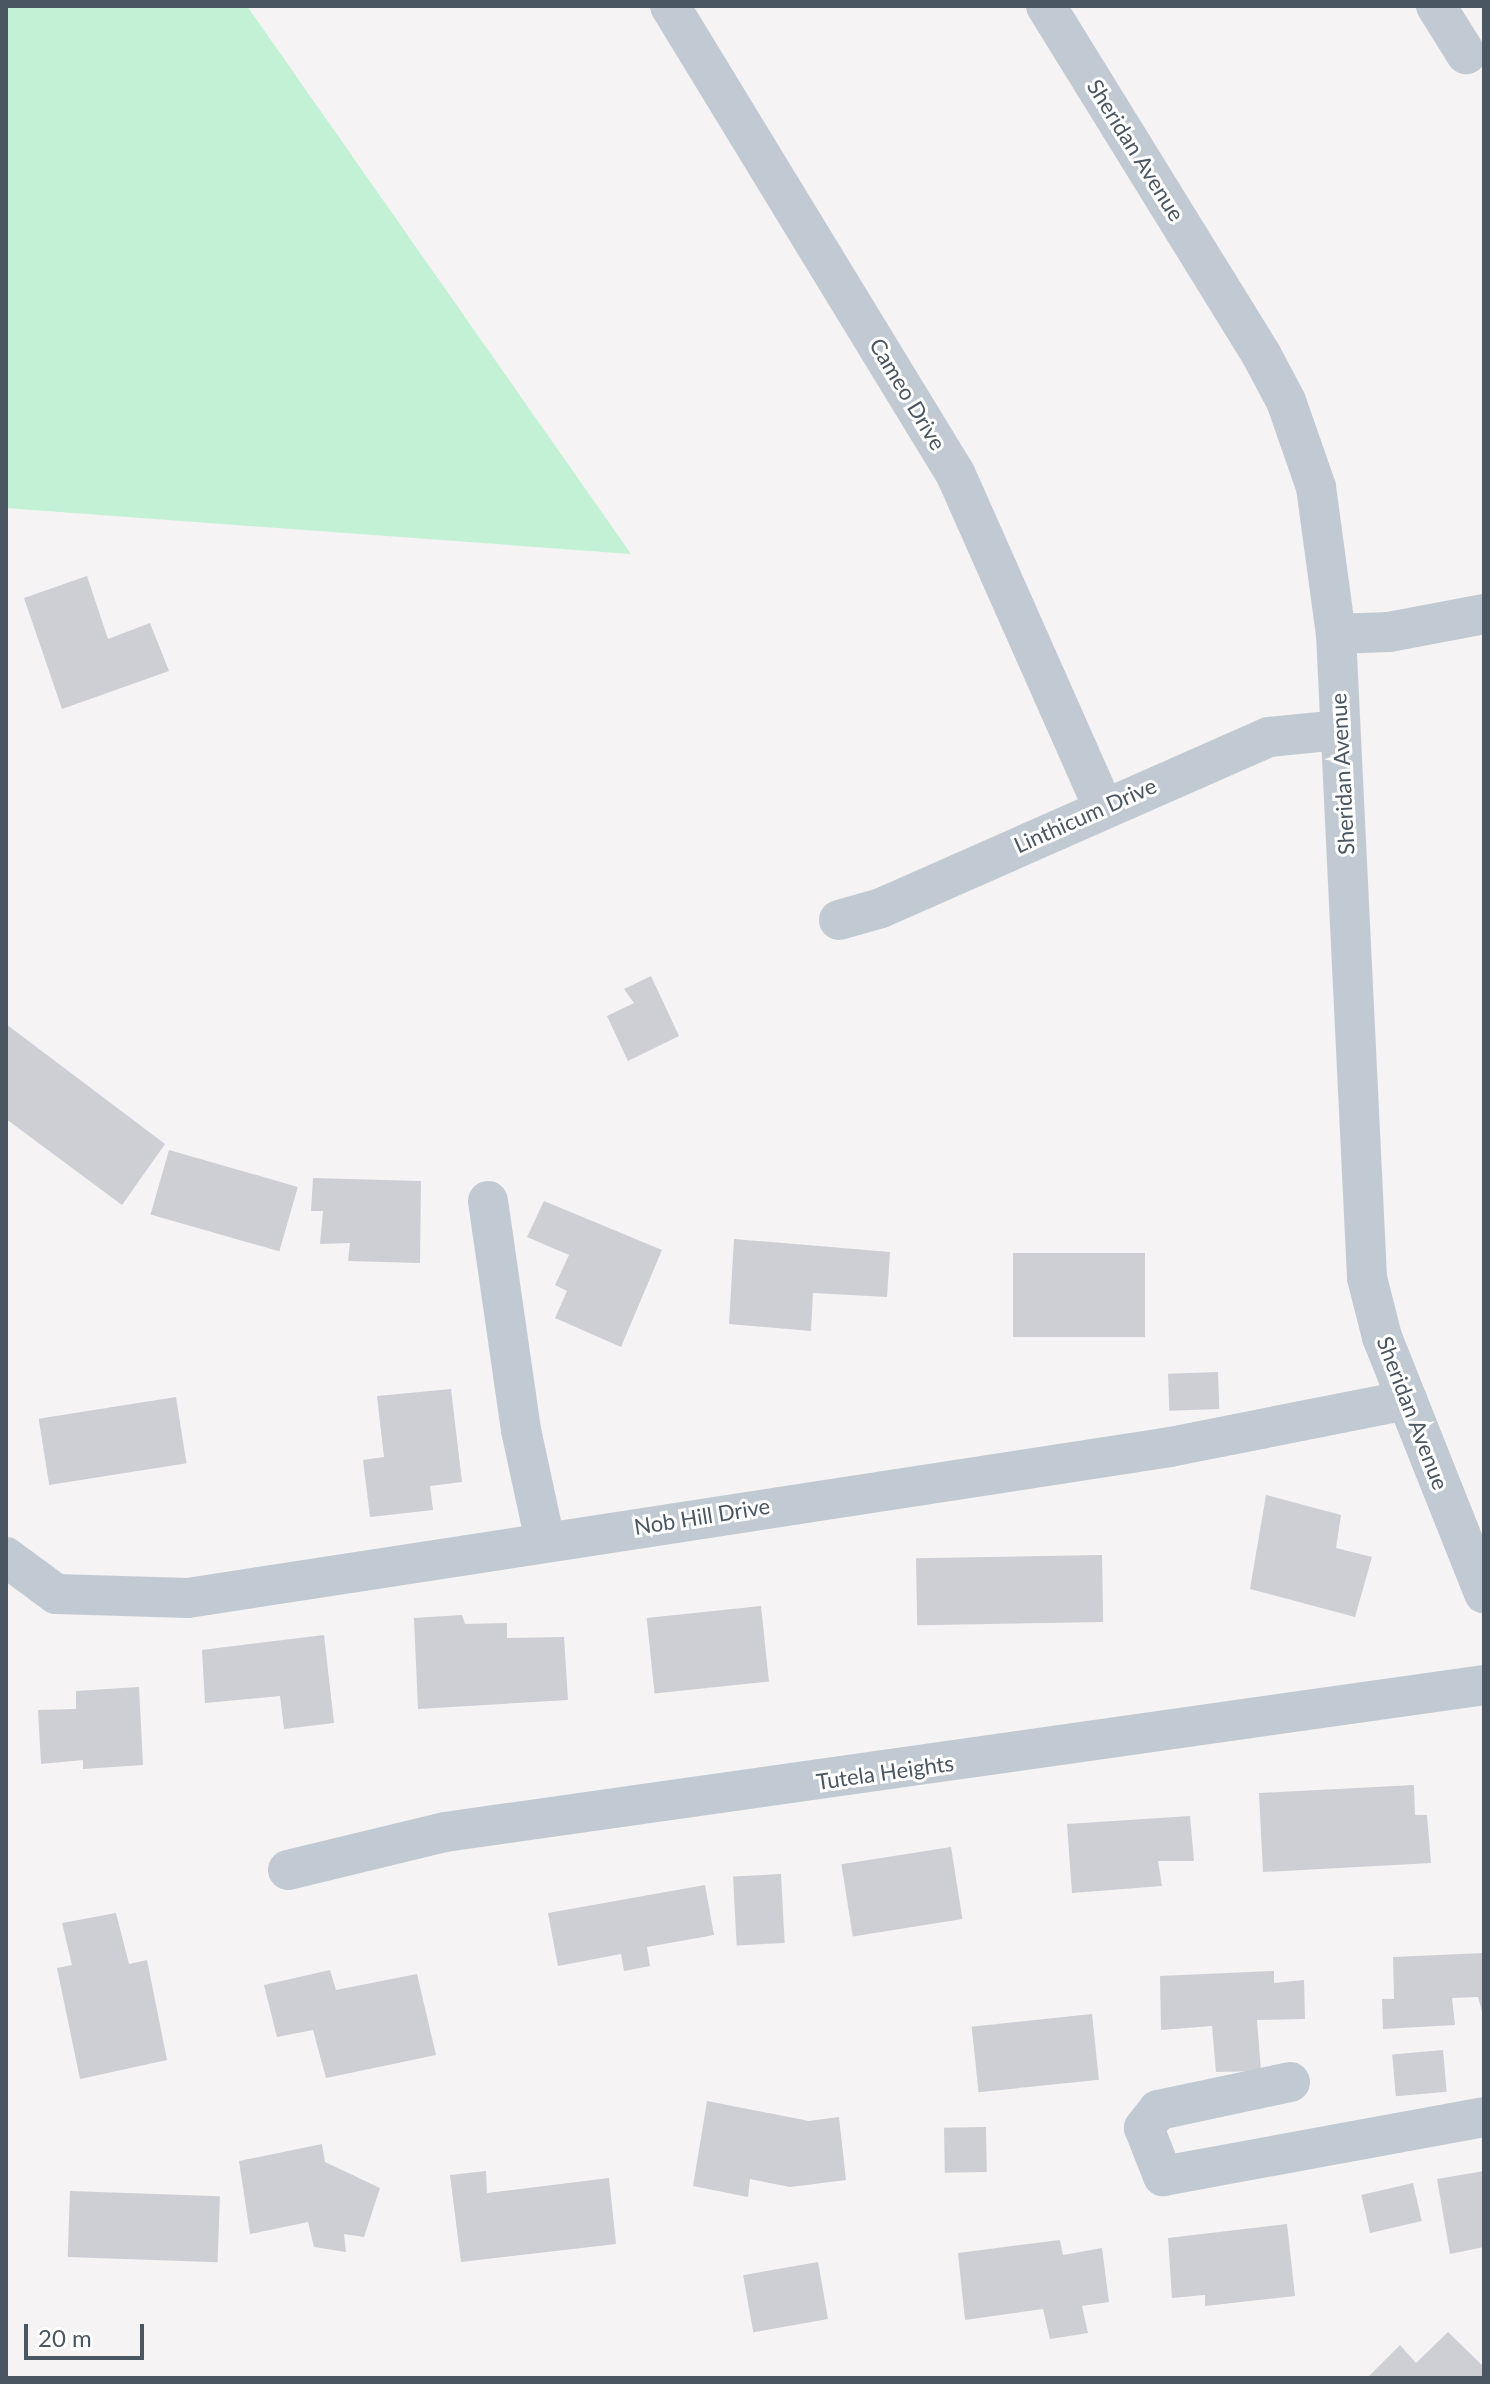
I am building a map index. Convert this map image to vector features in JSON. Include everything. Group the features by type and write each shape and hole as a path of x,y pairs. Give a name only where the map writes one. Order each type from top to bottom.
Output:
{"street":[{"name":"Cameo Drive","path":"670,6 956,475 1102,805"},
{"name":"Sheridan Avenue","path":"1046,6 1223,288 1286,401 1316,487 1336,634 1361,1230 1373,1307 1484,1593"},
{"path":"1436,6 1466,54"},
{"path":"1336,634 1389,632 1484,614"},
{"name":"Linthicum Drive","path":"839,920 881,908 1102,805 1269,737 1338,730"},
{"path":"488,1201 521,1430 545,1541"},
{"name":"Nob Hill Drive","path":"6,1557 56,1594 188,1598 1170,1447 1407,1400"},
{"name":"Tutela Heights","path":"288,1870 445,1832 1484,1685"},
{"path":"1290,2082 1158,2110 1144,2128 1163,2176 1484,2117"}],"green space":[{"path":"6,6 247,6 631,554 6,508"}],"building":[{"path":"87,576 108,639 150,623 169,671 62,709 24,598"},
{"path":"651,976 679,1036 628,1061 607,1016 634,1003 624,989"},
{"path":"6,1024 165,1144 122,1205 6,1119"},
{"path":"169,1150 298,1187 279,1251 151,1214"},
{"path":"313,1178 421,1181 420,1263 348,1261 350,1243 320,1244 323,1211 311,1211"},
{"path":"544,1201 662,1250 621,1347 555,1318 567,1291 555,1285 569,1255 527,1237"},
{"path":"734,1239 890,1252 887,1297 813,1293 811,1331 729,1324"},
{"path":"1013,1253 1145,1253 1145,1337 1013,1337"},
{"path":"1218,1372 1219,1409 1169,1411 1168,1374"},
{"path":"451,1389 462,1482 430,1486 433,1510 370,1517 363,1460 384,1457 377,1396"},
{"path":"176,1397 186,1463 49,1485 39,1419"},
{"path":"1266,1495 1341,1515 1336,1548 1372,1557 1355,1617 1250,1589"},
{"path":"1102,1555 1103,1622 917,1625 916,1558"},
{"path":"761,1606 769,1682 655,1694 647,1618"},
{"path":"462,1615 465,1624 507,1623 507,1638 564,1637 568,1700 418,1709 414,1618"},
{"path":"324,1635 334,1723 284,1729 280,1696 205,1703 202,1650"},
{"path":"139,1687 143,1765 83,1769 83,1760 41,1764 38,1710 76,1709 76,1691"},
{"path":"1414,1785 1415,1815 1427,1815 1431,1863 1263,1872 1259,1793"},
{"path":"1190,1816 1194,1861 1158,1861 1162,1886 1072,1893 1067,1824"},
{"path":"951,1847 962,1919 853,1936 841,1864"},
{"path":"781,1874 785,1943 737,1945 733,1877"},
{"path":"705,1885 714,1935 647,1947 650,1966 624,1971 621,1954 558,1966 548,1913"},
{"path":"116,1913 129,1964 147,1960 167,2060 80,2079 57,1968 72,1965 62,1923"},
{"path":"1484,1953 1484,2019 1478,1997 1452,1998 1455,2025 1383,2029 1382,1999 1394,1999 1393,1957"},
{"path":"330,1970 336,1990 417,1974 436,2055 326,2078 313,2030 277,2037 264,1985"},
{"path":"1274,1971 1274,1983 1304,1980 1305,2019 1257,2020 1261,2071 1216,2072 1212,2026 1161,2030 1160,1976"},
{"path":"1092,2014 1099,2080 979,2092 972,2027"},
{"path":"1443,2050 1447,2092 1396,2096 1392,2054"},
{"path":"707,2101 809,2121 839,2117 846,2180 790,2187 750,2179 748,2197 693,2186"},
{"path":"986,2127 987,2172 945,2173 944,2128"},
{"path":"322,2144 325,2162 380,2188 364,2237 344,2234 346,2252 314,2247 308,2222 250,2234 239,2161"},
{"path":"486,2171 487,2193 609,2178 616,2244 461,2262 450,2175"},
{"path":"1484,2171 1484,2247 1450,2254 1437,2179"},
{"path":"1413,2183 1422,2221 1370,2233 1361,2195"},
{"path":"70,2191 220,2196 218,2262 68,2257"},
{"path":"1287,2224 1295,2296 1205,2306 1205,2295 1172,2298 1168,2238"},
{"path":"1060,2240 1063,2255 1102,2248 1109,2302 1082,2306 1088,2333 1050,2339 1043,2309 965,2320 958,2253"},
{"path":"818,2262 828,2319 753,2332 743,2275"},
{"path":"1448,2332 1484,2367 1484,2378 1367,2378 1400,2345 1416,2363"}]}
